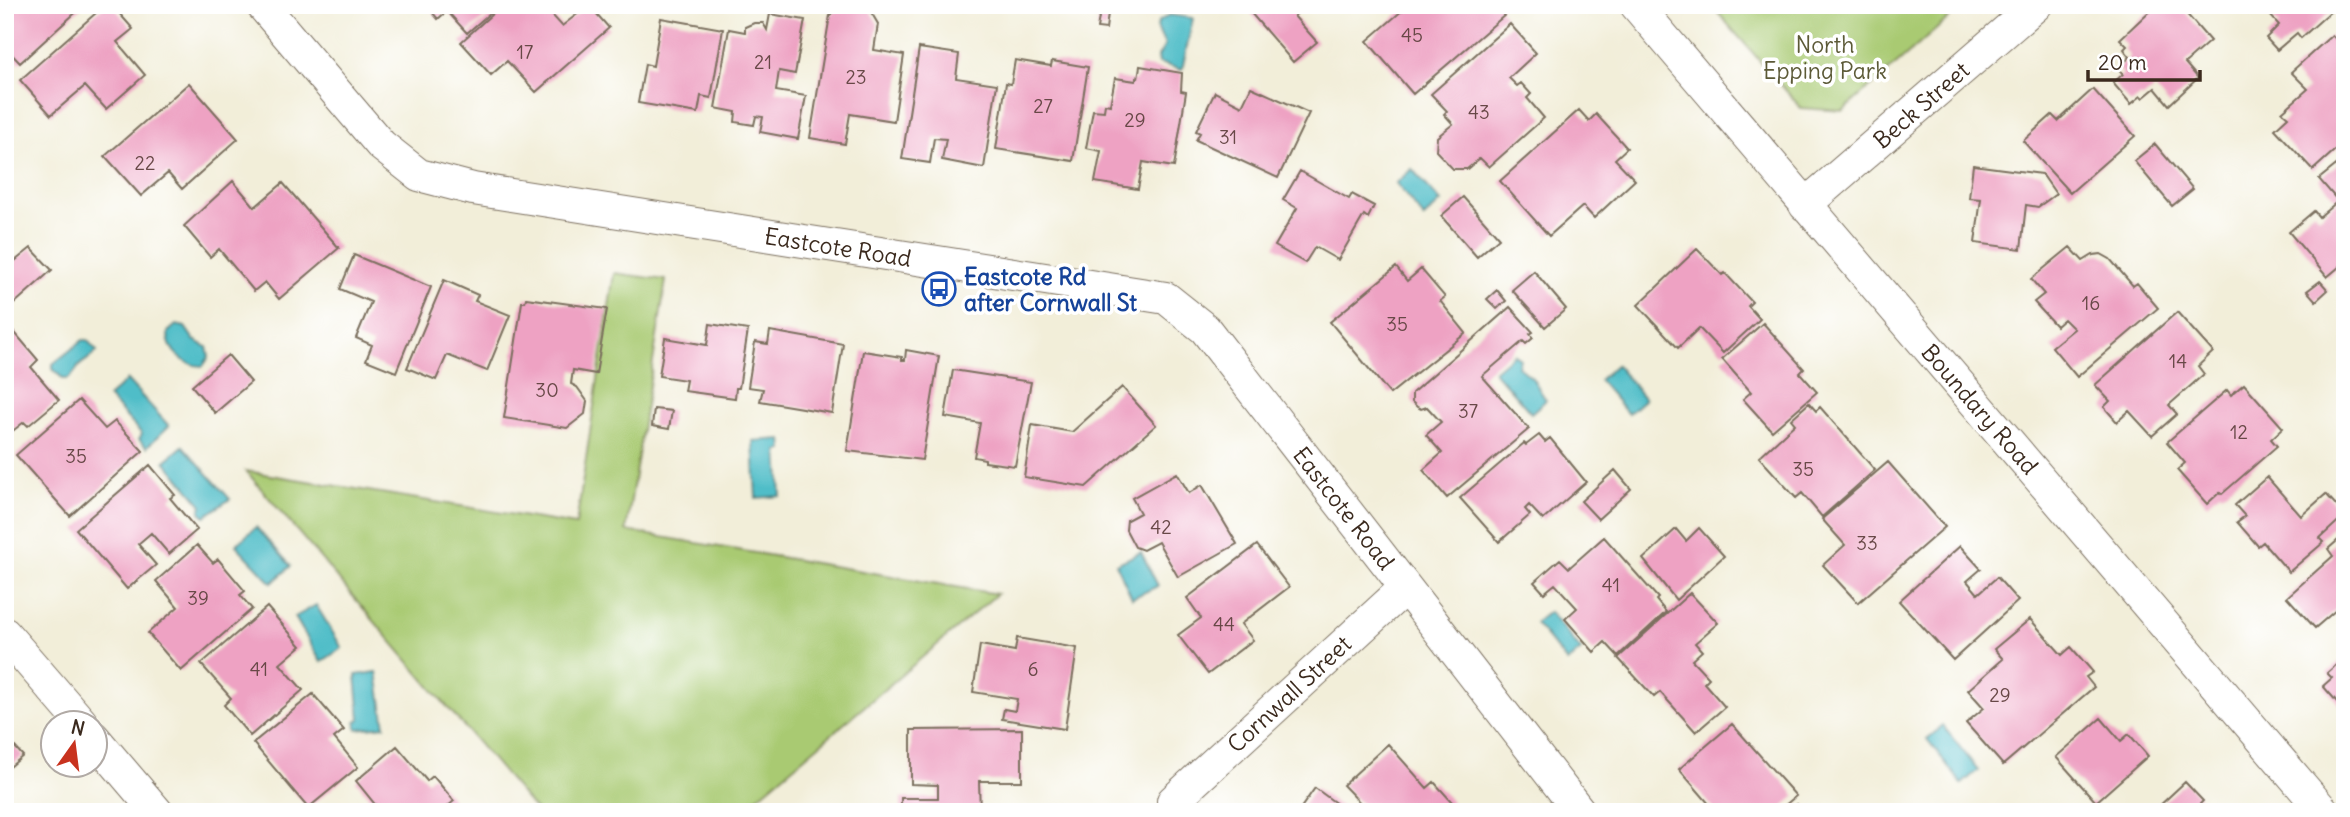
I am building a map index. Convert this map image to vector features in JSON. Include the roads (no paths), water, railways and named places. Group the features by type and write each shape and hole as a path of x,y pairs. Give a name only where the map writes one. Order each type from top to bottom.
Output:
{"street":[{"name":"Eastcote Road","path":"262,5 381,145 419,175 473,190 1166,298 1205,329 1580,812"},
{"name":"Boundary Road","path":"1636,5 2324,812"},
{"name":"Beck Street","path":"1805,205 2036,5"},
{"name":"Cornwall Street","path":"1173,801 1405,588"},
{"path":"5,635 68,708"},
{"path":"108,754 157,812"}],"water":[{"path":"1169,15 1193,18 1182,70 1159,63 1158,57 1165,45 1157,28 1158,22"},
{"path":"1412,169 1441,202 1424,218 1396,183"},
{"path":"176,325 185,327 194,340 207,347 209,357 203,366 184,360 174,351 168,339 168,332"},
{"path":"83,340 87,340 97,351 68,379 63,379 53,369 53,364"},
{"path":"1514,354 1520,359 1518,366 1532,378 1546,400 1531,413 1494,371"},
{"path":"1616,365 1645,399 1628,414 1599,380"},
{"path":"127,380 169,426 147,447 139,440 142,434 108,397"},
{"path":"782,439 783,450 778,451 781,496 756,498 753,441"},
{"path":"183,446 230,499 205,516 200,512 202,505 165,461"},
{"path":"256,527 291,566 272,583 236,545"},
{"path":"1141,552 1158,586 1132,598 1116,564"},
{"path":"316,605 342,648 321,662 295,617"},
{"path":"1549,612 1581,650 1567,662 1535,623"},
{"path":"377,672 385,726 357,729 356,722 360,719 356,675"},
{"path":"1943,726 1978,770 1962,784 1927,739"}],"place":[{"name":"Eastcote Rd after Cornwall St","path":"939,289"}],"park label":[{"name":"North Epping Park","path":"1825,57"}]}
